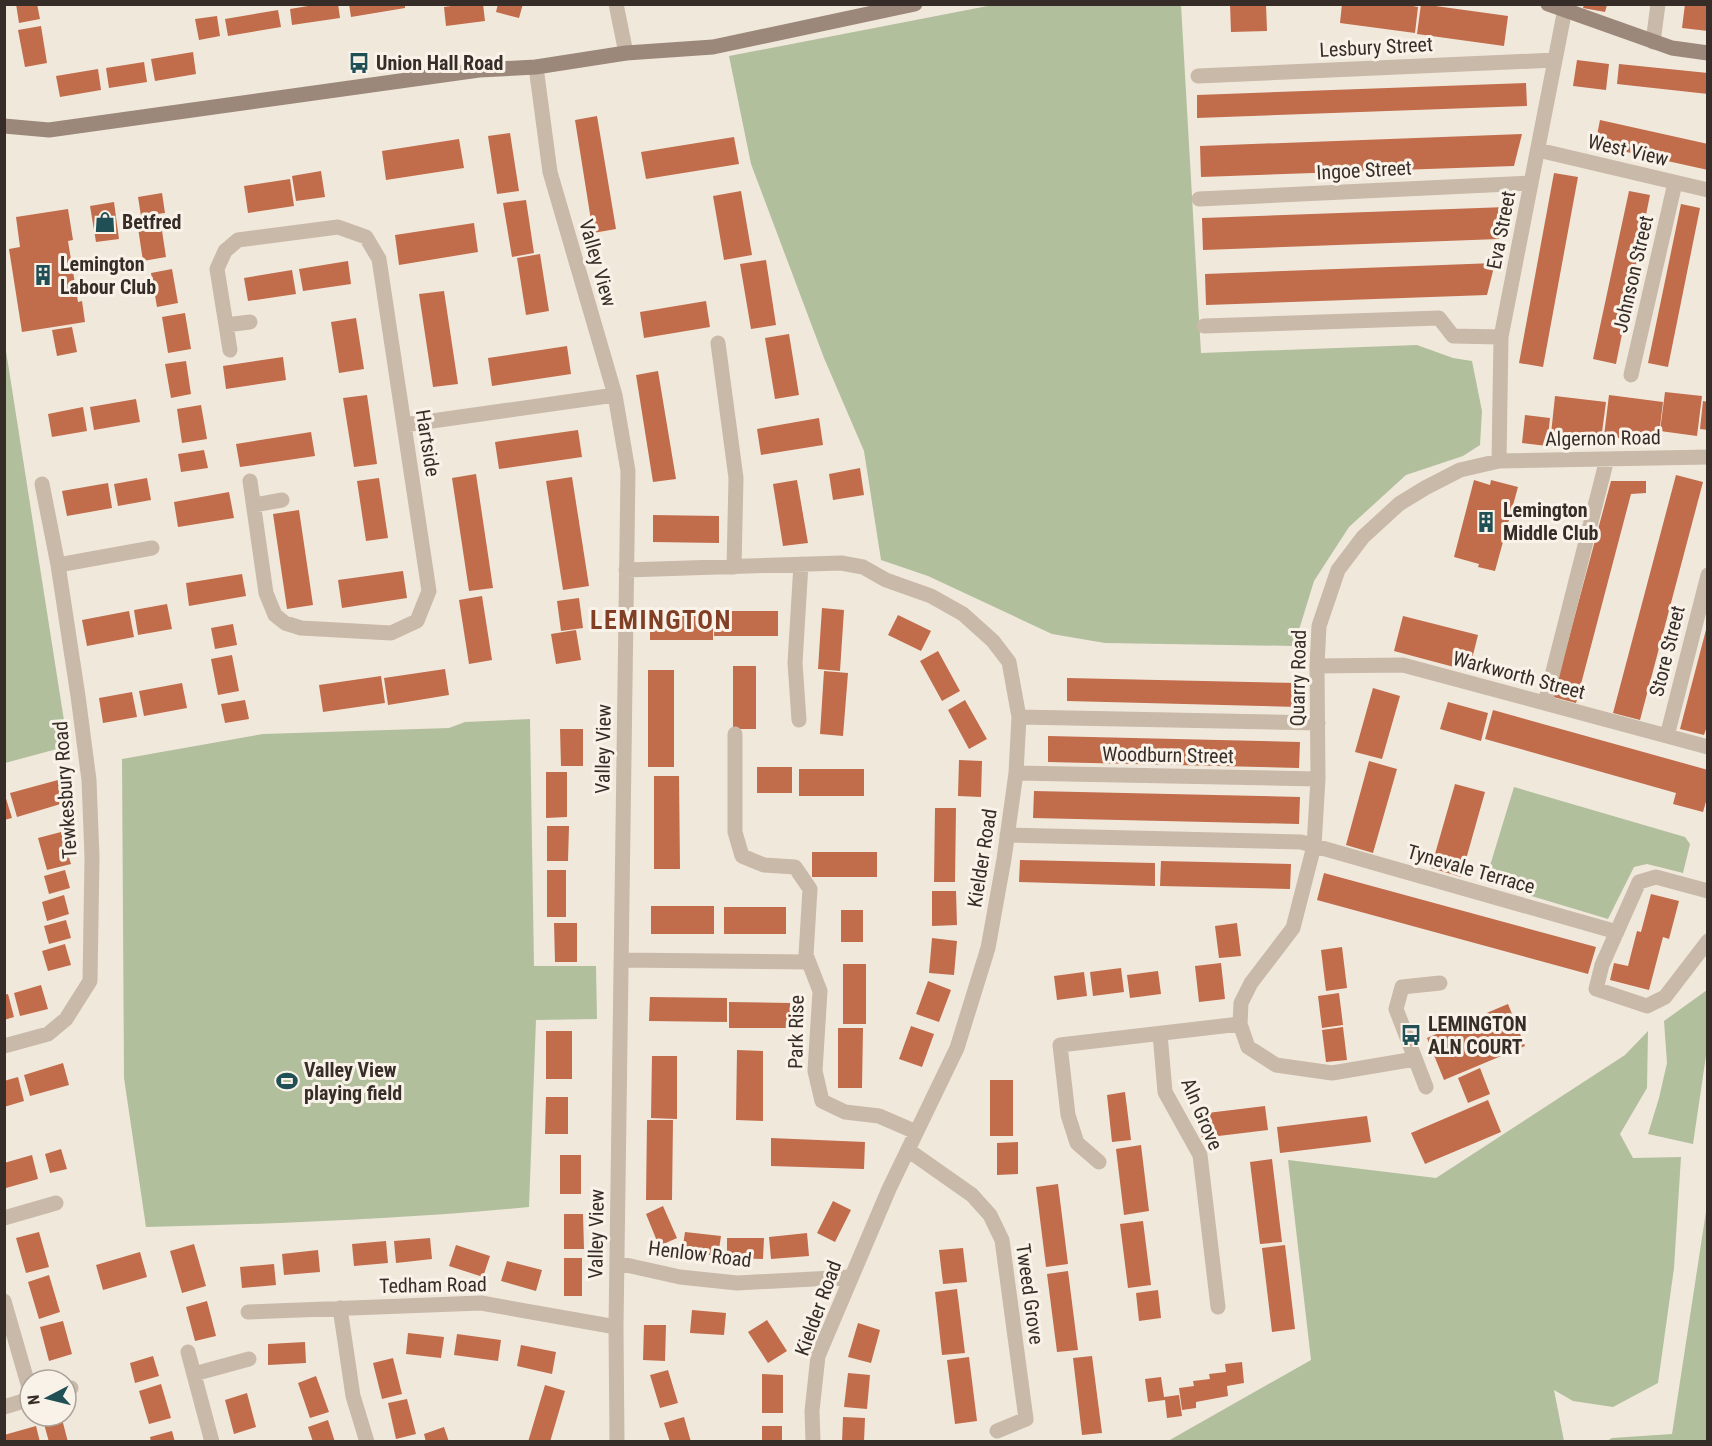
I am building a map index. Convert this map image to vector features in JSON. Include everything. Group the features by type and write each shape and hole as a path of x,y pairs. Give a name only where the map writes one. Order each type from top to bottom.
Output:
{"street":[{"path":"616,4 626,52"},
{"path":"4,126 49,130 479,70 536,67 626,52 713,47 915,4"},
{"path":"1548,4 1672,48 1707,53"},
{"path":"1653,42 1658,4"},
{"name":"Eva Street","path":"1499,461 1501,337 1565,9"},
{"name":"Lesbury Street","path":"1198,76 1555,60"},
{"name":"Valley View","path":"536,67 550,172 615,395 628,471 616,1327 617,1442"},
{"name":"West View","path":"1538,150 1707,190"},
{"name":"Ingoe Street","path":"1199,199 1531,183"},
{"name":"Johnson Street","path":"1631,375 1675,183"},
{"name":"Hartside","path":"230,350 218,269 225,251 238,240 338,227 366,237 379,259 429,591 417,621 391,633 301,628 275,615 266,593 250,481"},
{"path":"1204,326 1439,318 1453,336 1501,337"},
{"path":"226,325 250,322"},
{"path":"718,343 736,478 734,567"},
{"path":"404,425 615,395"},
{"name":"Algernon Road","path":"1499,461 1707,458"},
{"path":"1545,704 1607,459"},
{"name":"Quarry Road","path":"1314,846 1318,779 1318,626 1338,570 1363,537 1399,504 1460,470 1499,461"},
{"name":"Tewkesbury Road","path":"4,1046 48,1034 66,1019 90,981 92,857 89,780 58,565 42,484"},
{"path":"254,505 282,500"},
{"path":"58,565 152,548"},
{"name":"Kielder Road","path":"626,570 841,563 863,567 886,580 931,596 963,614 993,641 1009,662 1019,717 1016,773 1008,835 984,959 957,1048 916,1132 818,1356 812,1410 813,1442"},
{"path":"799,720 795,663 801,564"},
{"name":"Store Street","path":"1667,736 1707,575"},
{"name":"Warkworth Street","path":"1317,666 1403,665 1707,747"},
{"path":"1019,717 1318,723"},
{"name":"Park Rise","path":"735,734 735,832 742,856 764,865 795,867 810,889 806,955 820,991 815,1071 822,1101 845,1112 879,1116 916,1132"},
{"name":"Woodburn Street","path":"1016,773 1318,779"},
{"name":"Tynevale Terrace","path":"1008,835 1301,842 1617,932"},
{"path":"1314,846 1293,927 1251,983 1241,1003 1240,1024 1248,1047 1276,1065 1332,1073 1415,1059"},
{"path":"1707,891 1656,877 1639,882 1602,965 1596,989 1647,1006 1665,997 1707,941"},
{"path":"621,960 809,962"},
{"path":"1426,1086 1396,1009 1402,987 1440,983"},
{"path":"1099,1162 1077,1143 1068,1115 1059,1045 1240,1024"},
{"name":"Aln Grove","path":"1160,1034 1165,1092 1200,1155 1218,1307"},
{"name":"Tweed Grove","path":"908,1150 972,1195 990,1215 1002,1240 1026,1419 997,1431"},
{"path":"4,1218 56,1203"},
{"name":"Henlow Road","path":"617,1263 680,1276 737,1283 851,1277"},
{"path":"4,1301 23,1368"},
{"name":"Tedham Road","path":"248,1312 482,1303 616,1327"},
{"path":"340,1308 353,1396 367,1442"},
{"path":"188,1352 212,1442"},
{"path":"194,1374 249,1359"}],"green space":[{"path":"993,5 1181,5 1201,353 1417,345 1453,358 1472,361 1482,411 1480,445 1463,456 1406,475 1349,527 1314,581 1294,646 1105,643 1052,634 928,576 881,560 864,451 824,358 751,164 729,56"},
{"path":"4,338 68,746 5,763 4,763"},
{"path":"530,719 534,966 596,966 597,1019 536,1020 529,1207 434,1215 146,1227 124,1078 122,759 263,734 449,728 465,722"},
{"path":"1514,787 1685,837 1690,844 1683,873 1647,864 1634,867 1608,919 1485,882"},
{"path":"1707,990 1707,1049 1693,1144 1648,1134 1667,1063 1664,1021"},
{"path":"1648,1031 1647,1088 1620,1134 1633,1158 1681,1157 1674,1268 1658,1383 1613,1407 1573,1401 1554,1390 1564,1441 1168,1441 1311,1360 1288,1160 1436,1178 1625,1055"},
{"path":"1707,1205 1707,1441 1607,1441 1612,1438 1672,1434"}],"building":[{"path":"16,4 37,4 40,19 19,23"},
{"path":"320,4 338,4 340,18 292,25 290,9"},
{"path":"349,4 405,4 405,8 351,17"},
{"path":"483,4 485,21 446,26 444,7"},
{"path":"498,4 523,4 519,18 496,12"},
{"path":"1230,4 1266,4 1267,31 1231,32"},
{"path":"1342,4 1403,4 1418,7 1415,33 1340,23"},
{"path":"1421,4 1508,16 1504,46 1417,34"},
{"path":"1685,4 1708,4 1708,31 1682,28"},
{"path":"1584,5 1607,5 1605,12 1583,8"},
{"path":"278,10 281,27 228,36 225,19"},
{"path":"217,16 220,36 199,40 195,19"},
{"path":"41,26 47,63 25,67 18,30"},
{"path":"193,52 196,74 155,81 151,59"},
{"path":"1577,60 1609,64 1606,90 1573,86"},
{"path":"144,62 147,82 109,88 106,68"},
{"path":"1619,64 1708,73 1708,94 1617,84"},
{"path":"98,69 101,90 60,97 56,76"},
{"path":"1526,83 1527,106 1197,118 1197,95"},
{"path":"597,116 616,229 593,233 575,120"},
{"path":"1600,120 1708,144 1708,170 1595,145"},
{"path":"510,133 519,191 497,194 488,136"},
{"path":"1522,134 1514,166 1201,177 1200,146"},
{"path":"734,137 739,164 646,179 641,152"},
{"path":"459,139 464,168 386,180 382,151"},
{"path":"321,171 325,197 296,201 292,176"},
{"path":"1554,173 1578,177 1543,367 1519,363"},
{"path":"290,179 294,206 248,213 244,186"},
{"path":"741,191 752,255 724,260 713,196"},
{"path":"1629,191 1650,195 1616,364 1593,359"},
{"path":"162,193 165,213 141,216 138,197"},
{"path":"526,200 534,253 512,257 503,203"},
{"name":"Betfred","path":"114,202 119,239 96,242 90,206"},
{"path":"1681,204 1700,208 1668,367 1648,363"},
{"path":"1507,207 1499,239 1203,250 1202,218"},
{"name":"Lemington Labour Club","path":"68,209 73,240 68,241 78,302 82,301 85,322 22,332 9,249 20,247 16,217"},
{"path":"474,223 478,252 399,265 395,235"},
{"path":"161,224 166,257 143,261 138,228"},
{"path":"540,254 549,311 526,315 517,258"},
{"path":"766,260 776,325 751,329 740,264"},
{"path":"348,261 351,284 303,291 299,269"},
{"path":"1495,263 1487,295 1206,305 1205,274"},
{"path":"172,269 178,303 157,307 151,273"},
{"path":"292,270 296,294 248,301 244,278"},
{"path":"444,291 458,384 433,387 419,294"},
{"path":"706,301 710,327 644,338 640,312"},
{"path":"185,313 191,349 168,353 162,317"},
{"path":"356,318 364,369 339,373 331,322"},
{"path":"72,327 77,352 57,356 52,330"},
{"path":"789,334 799,395 775,399 765,338"},
{"path":"567,346 571,374 492,386 488,358"},
{"path":"283,357 286,380 226,389 223,366"},
{"path":"186,361 191,394 171,398 165,364"},
{"path":"658,371 676,479 653,482 636,375"},
{"path":"1665,392 1702,396 1697,436 1660,431"},
{"path":"367,395 377,464 354,467 343,398"},
{"path":"1609,395 1663,402 1658,443 1604,436"},
{"path":"1555,396 1606,402 1601,440 1551,434"},
{"path":"136,399 140,422 94,430 90,407"},
{"path":"1703,401 1708,402 1708,430 1700,429"},
{"path":"201,405 207,439 182,443 177,409"},
{"path":"83,407 87,431 52,437 48,414"},
{"path":"1525,415 1550,418 1547,446 1522,443"},
{"path":"819,418 823,445 761,455 757,429"},
{"path":"578,430 582,457 499,469 495,442"},
{"path":"311,432 315,456 240,467 236,444"},
{"path":"204,450 208,468 181,472 178,454"},
{"path":"860,468 864,495 833,500 829,474"},
{"path":"476,474 493,588 469,591 452,478"},
{"path":"1676,475 1703,482 1640,720 1613,713"},
{"path":"572,477 589,586 563,590 546,481"},
{"path":"147,478 151,500 118,506 114,484"},
{"path":"379,478 388,538 366,541 357,481"},
{"path":"797,480 808,543 783,546 773,484"},
{"name":"Lemington Middle Club","path":"1474,480 1490,485 1491,480 1518,487 1495,571 1454,557"},
{"path":"1611,481 1646,481 1646,493 1631,494 1576,703 1553,697"},
{"path":"108,483 112,508 67,516 62,491"},
{"path":"229,492 234,518 178,527 174,502"},
{"path":"299,510 313,605 287,609 273,514"},
{"path":"653,515 719,516 719,543 653,542"},
{"path":"403,571 407,598 342,608 338,580"},
{"path":"242,574 246,596 189,606 186,583"},
{"path":"482,596 492,660 469,664 459,600"},
{"path":"579,598 583,628 561,631 557,601"},
{"path":"167,604 172,629 138,635 134,610"},
{"path":"822,608 844,610 840,671 818,669"},
{"path":"129,611 134,637 87,646 82,620"},
{"path":"715,611 778,611 778,636 714,636"},
{"path":"713,614 713,640 650,640 650,615"},
{"path":"898,615 931,631 921,651 888,635"},
{"path":"1403,616 1478,635 1469,671 1394,651"},
{"path":"233,624 237,645 215,649 211,628"},
{"path":"1707,626 1708,723 1704,735 1680,729"},
{"path":"576,630 581,660 556,664 551,634"},
{"path":"938,651 960,691 942,701 920,661"},
{"path":"232,655 239,691 218,695 211,659"},
{"path":"733,666 756,666 756,729 733,729"},
{"path":"445,669 449,695 388,705 384,678"},
{"path":"648,670 674,670 674,767 648,767"},
{"path":"824,671 848,673 843,736 820,734"},
{"path":"381,676 385,703 323,712 319,685"},
{"path":"1067,678 1299,683 1298,707 1067,701"},
{"path":"182,683 187,708 144,716 139,691"},
{"path":"1373,688 1400,696 1382,759 1355,752"},
{"path":"132,692 137,717 103,723 99,698"},
{"path":"245,700 249,719 225,723 221,704"},
{"path":"965,700 987,739 969,749 948,710"},
{"path":"1448,702 1488,713 1481,741 1440,729"},
{"path":"1493,710 1708,770 1708,795 1703,812 1673,804 1676,793 1485,739"},
{"path":"560,729 583,729 583,766 561,766"},
{"path":"1048,736 1300,742 1299,768 1048,762"},
{"path":"959,760 982,761 981,797 958,796"},
{"path":"1369,761 1397,769 1373,853 1346,845"},
{"path":"757,767 792,767 792,793 757,793"},
{"path":"799,769 864,769 864,796 799,796"},
{"path":"546,772 567,772 567,817 546,818"},
{"path":"654,776 679,776 680,869 654,869"},
{"path":"58,780 64,803 17,817 10,793"},
{"path":"1455,784 1485,792 1461,877 1431,868"},
{"path":"1034,791 1300,797 1299,824 1033,818"},
{"path":"4,792 12,818 4,820"},
{"path":"935,808 956,808 955,882 934,882"},
{"path":"547,826 569,826 568,861 547,861"},
{"path":"61,832 71,864 47,870 38,838"},
{"path":"812,852 877,852 877,877 812,877"},
{"path":"1020,860 1155,863 1155,886 1019,882"},
{"path":"1161,861 1291,864 1290,889 1160,886"},
{"path":"65,870 70,888 49,894 44,876"},
{"path":"547,870 566,870 566,917 547,917"},
{"path":"1324,873 1596,947 1588,974 1317,900"},
{"path":"932,891 956,891 957,925 932,926"},
{"path":"1651,894 1679,901 1669,939 1663,937 1649,990 1610,980 1614,963 1628,966 1637,931 1641,932"},
{"path":"64,895 69,914 47,921 42,902"},
{"path":"651,906 714,906 714,934 651,934"},
{"path":"724,907 786,907 786,934 724,934"},
{"path":"841,910 863,910 863,942 841,942"},
{"path":"66,920 71,938 49,944 44,926"},
{"path":"554,923 577,923 577,962 555,962"},
{"path":"1237,923 1241,956 1219,958 1215,926"},
{"path":"932,938 957,941 954,975 929,973"},
{"path":"65,944 71,965 48,971 42,951"},
{"path":"1342,947 1347,988 1326,991 1321,950"},
{"path":"1221,963 1225,999 1199,1002 1195,966"},
{"path":"843,964 866,964 866,1024 843,1024"},
{"path":"1121,968 1124,992 1093,996 1090,972"},
{"path":"1158,971 1161,994 1130,998 1127,975"},
{"path":"1084,972 1087,996 1057,1000 1054,976"},
{"path":"928,981 951,990 939,1022 916,1014"},
{"path":"41,985 48,1009 20,1016 14,993"},
{"path":"1339,993 1343,1025 1322,1028 1318,996"},
{"path":"8,994 14,1017 4,1020 4,995"},
{"path":"650,997 727,998 727,1022 649,1021"},
{"path":"729,1002 790,1003 790,1028 729,1028"},
{"path":"1508,1004 1525,1046 1444,1080 1427,1038"},
{"path":"911,1026 934,1034 922,1067 899,1059"},
{"path":"1343,1027 1347,1060 1326,1062 1322,1030"},
{"path":"838,1028 863,1028 862,1088 838,1088"},
{"path":"546,1031 572,1031 572,1079 546,1079"},
{"path":"737,1050 763,1051 763,1121 736,1120"},
{"path":"652,1056 677,1056 677,1119 651,1118"},
{"path":"63,1063 69,1085 30,1096 24,1075"},
{"path":"1480,1068 1490,1094 1468,1103 1458,1078"},
{"path":"18,1077 24,1101 4,1107 4,1081"},
{"path":"990,1080 1013,1080 1013,1136 990,1136"},
{"path":"1125,1092 1131,1140 1112,1142 1107,1095"},
{"path":"546,1097 568,1097 568,1134 545,1134"},
{"path":"1488,1100 1501,1132 1425,1164 1411,1133"},
{"path":"1265,1106 1268,1130 1202,1138 1199,1114"},
{"path":"1367,1116 1371,1142 1280,1153 1277,1127"},
{"path":"647,1120 673,1120 672,1200 646,1200"},
{"path":"771,1138 865,1142 864,1169 771,1166"},
{"path":"1018,1142 1018,1174 997,1175 997,1143"},
{"path":"1141,1145 1149,1211 1124,1215 1116,1149"},
{"path":"61,1149 67,1169 50,1173 45,1154"},
{"path":"32,1155 38,1179 6,1188 4,1163"},
{"path":"560,1155 581,1155 581,1194 560,1194"},
{"path":"1272,1159 1282,1242 1260,1244 1250,1162"},
{"path":"1058,1184 1068,1264 1046,1267 1036,1187"},
{"path":"833,1201 851,1210 835,1242 817,1233"},
{"path":"663,1206 677,1238 659,1246 646,1214"},
{"path":"564,1214 583,1214 584,1249 564,1249"},
{"path":"1143,1221 1151,1285 1128,1288 1120,1224"},
{"path":"39,1232 49,1267 26,1273 16,1238"},
{"path":"685,1232 721,1236 718,1256 682,1252"},
{"path":"807,1233 809,1256 771,1259 769,1237"},
{"path":"430,1238 432,1259 396,1263 394,1241"},
{"path":"727,1238 764,1238 763,1259 727,1258"},
{"path":"386,1241 388,1263 354,1266 352,1244"},
{"path":"194,1244 206,1286 182,1293 170,1251"},
{"path":"456,1245 490,1256 483,1277 449,1266"},
{"path":"1285,1245 1295,1329 1272,1332 1262,1248"},
{"path":"963,1248 967,1282 943,1284 939,1250"},
{"path":"318,1250 320,1272 284,1275 282,1254"},
{"path":"140,1252 147,1277 103,1290 96,1265"},
{"path":"564,1258 582,1258 582,1296 564,1296"},
{"path":"507,1261 542,1270 536,1291 501,1281"},
{"path":"274,1264 276,1285 242,1288 240,1267"},
{"path":"1068,1271 1078,1350 1057,1352 1047,1274"},
{"path":"49,1275 60,1312 39,1319 28,1282"},
{"path":"957,1289 965,1353 942,1355 935,1292"},
{"path":"1158,1290 1161,1318 1139,1321 1136,1293"},
{"path":"207,1301 216,1336 195,1341 186,1307"},
{"path":"692,1310 726,1313 724,1335 690,1333"},
{"path":"767,1320 787,1351 768,1363 748,1332"},
{"path":"63,1321 72,1354 49,1361 40,1327"},
{"path":"858,1323 880,1330 871,1363 848,1357"},
{"path":"644,1325 666,1325 665,1361 643,1360"},
{"path":"408,1333 444,1337 441,1358 406,1354"},
{"path":"457,1334 501,1340 498,1361 454,1355"},
{"path":"305,1342 306,1363 268,1365 268,1344"},
{"path":"521,1345 556,1352 552,1374 517,1366"},
{"path":"153,1356 159,1376 135,1383 130,1363"},
{"path":"1092,1356 1102,1433 1082,1435 1073,1358"},
{"path":"969,1357 977,1421 955,1424 947,1360"},
{"path":"393,1358 402,1394 382,1399 373,1363"},
{"path":"1242,1362 1244,1383 1227,1386 1228,1396 1196,1402 1196,1408 1182,1410 1179,1388 1194,1386 1193,1381 1210,1379 1209,1374 1226,1372 1225,1364"},
{"path":"668,1370 678,1403 660,1408 650,1375"},
{"path":"848,1373 870,1375 867,1409 844,1407"},
{"path":"762,1374 783,1375 783,1413 762,1413"},
{"path":"316,1376 329,1412 310,1418 298,1383"},
{"path":"1161,1377 1164,1397 1179,1395 1182,1416 1167,1418 1165,1400 1148,1402 1145,1379"},
{"path":"161,1384 171,1418 149,1424 139,1391"},
{"path":"545,1385 565,1391 550,1442 528,1442"},
{"path":"247,1393 256,1427 234,1434 225,1400"},
{"path":"407,1399 416,1434 396,1439 388,1403"},
{"path":"684,1417 691,1442 670,1442 664,1423"},
{"path":"843,1417 865,1418 864,1442 842,1442"},
{"path":"328,1420 335,1442 313,1442 308,1427"},
{"path":"762,1426 782,1426 782,1442 762,1442"},
{"path":"444,1427 449,1442 426,1442 424,1434"},
{"path":"36,1428 40,1442 4,1442 4,1435"},
{"path":"45,1428 64,1428 68,1442 49,1442"},
{"path":"172,1431 175,1442 151,1442 150,1437"}],"place":[{"name":"Union Hall Road","path":"359,63"},
{"name":"Betfred","path":"105,222"},
{"name":"Lemington Labour Club","path":"43,275"},
{"name":"Lemington Middle Club","path":"1486,522"},
{"name":"LEMINGTON ALN COURT","path":"1411,1035"},
{"name":"Valley View playing field","path":"287,1081"}],"district":[{"name":"LEMINGTON","path":"661,620"}]}
